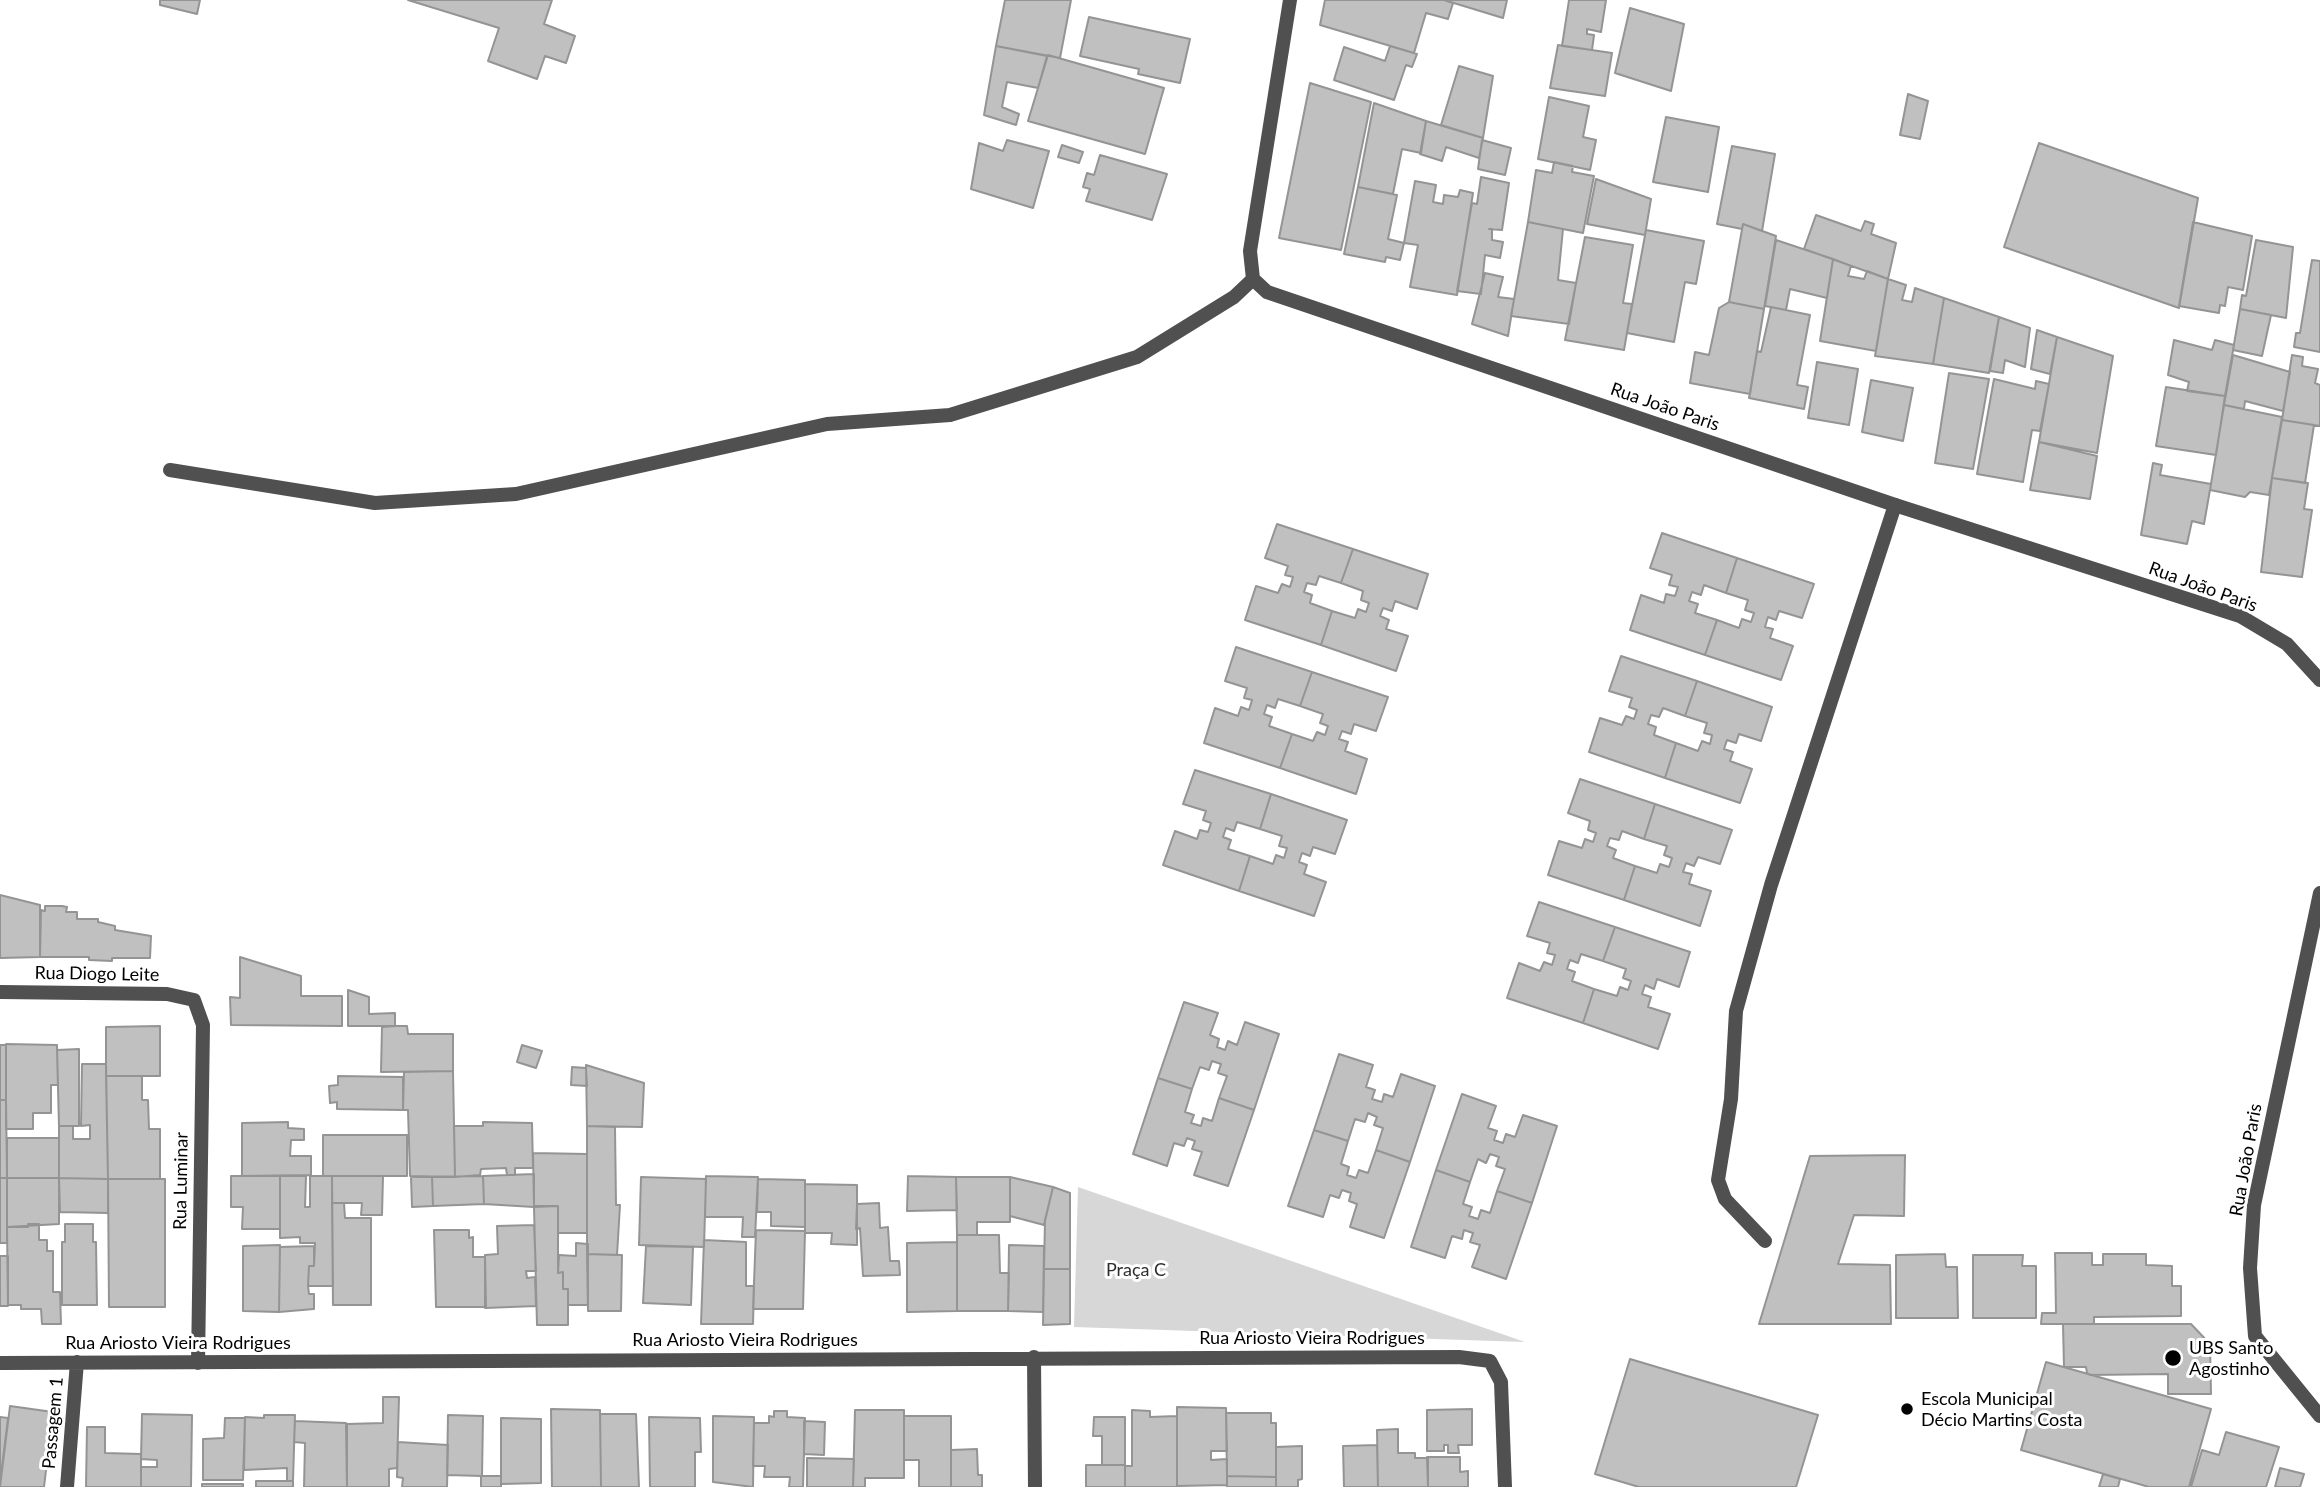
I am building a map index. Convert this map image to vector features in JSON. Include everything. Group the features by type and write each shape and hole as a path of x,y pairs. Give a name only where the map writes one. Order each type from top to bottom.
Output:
{"street":[{"path":"170,470 375,502 516,494 827,424 950,415 1138,358 1234,297 1253,279 1250,251 1290,0"},
{"name":"Rua João Paris","path":"1253,279 1268,292 1895,505 2240,616 2287,644 2320,680"},
{"path":"1765,1241 1725,1199 1718,1180 1731,1099 1736,1011 1771,885 1895,505"},
{"name":"Rua João Paris","path":"2320,893 2254,1205 2250,1268 2255,1336 2320,1416"},
{"name":"Rua Diogo Leite","path":"0,992 167,994 194,1000"},
{"name":"Rua Luminar","path":"194,1000 203,1025 198,1363"},
{"path":"1034,1357 1035,1487"},
{"name":"Rua Ariosto Vieira Rodrigues","path":"0,1363 1459,1357 1490,1361 1501,1382 1505,1487"},
{"name":"Passagem 1","path":"67,1487 77,1362"}],"green space":[{"name":"Praça C","path":"1078,1187 1525,1342 1074,1327"}],"building":[{"path":"160,0 200,0 197,14 160,5"},
{"path":"408,0 552,0 544,24 575,36 566,63 545,56 537,79 488,61 499,28"},
{"path":"1005,0 1071,0 1060,58 996,46"},
{"path":"1325,0 1444,0 1453,3 1448,19 1426,13 1414,53 1320,25"},
{"path":"1444,0 1507,0 1503,18"},
{"path":"1569,0 1606,0 1601,32 1587,29 1587,34 1594,35 1592,50 1562,46"},
{"path":"1630,8 1684,24 1671,91 1615,73"},
{"path":"1089,17 1190,39 1180,83 1138,74 1139,69 1080,56"},
{"path":"1558,45 1612,53 1605,96 1550,88"},
{"path":"996,46 1047,56 1038,88 1007,82 1002,107 1019,114 1016,125 984,115"},
{"path":"1390,46 1417,54 1412,67 1406,65 1394,100 1334,80 1344,47 1385,61"},
{"path":"1048,55 1164,88 1145,154 1028,121"},
{"path":"1459,66 1493,76 1483,138 1441,125"},
{"path":"1310,83 1371,102 1341,250 1279,238"},
{"path":"1908,94 1928,101 1920,139 1900,135"},
{"path":"1549,97 1589,106 1583,137 1596,140 1590,170 1538,159"},
{"path":"1374,103 1426,121 1421,153 1402,149 1393,194 1358,187"},
{"path":"1666,117 1719,127 1708,192 1653,182"},
{"path":"1426,121 1483,138 1479,158 1446,147 1442,161 1420,154"},
{"path":"1007,140 1049,151 1033,208 971,189 979,143 1003,151"},
{"path":"1482,140 1511,148 1505,175 1478,169"},
{"path":"2039,143 2198,198 2179,308 2004,247"},
{"path":"1062,145 1083,152 1079,163 1058,157"},
{"path":"1732,146 1775,154 1762,231 1743,224 1742,229 1717,224"},
{"path":"1100,155 1167,174 1152,220 1086,201 1090,189 1083,187 1087,173 1094,175"},
{"path":"1554,162 1573,166 1572,172 1594,176 1583,233 1528,222 1536,170 1552,173"},
{"path":"1481,177 1509,183 1502,230 1492,229 1492,240 1503,242 1500,258 1485,255 1481,294 1457,291 1472,203 1477,204"},
{"path":"1596,179 1651,199 1645,235 1587,224"},
{"path":"1415,181 1436,185 1433,202 1443,204 1444,195 1458,197 1460,190 1473,193 1457,295 1410,287 1418,245 1404,243"},
{"path":"1358,187 1397,195 1388,239 1404,243 1400,260 1386,257 1385,262 1344,254"},
{"path":"1816,215 1861,231 1865,221 1874,224 1871,234 1896,243 1888,279 1804,249"},
{"path":"1528,222 1563,229 1558,280 1576,283 1569,324 1511,316"},
{"path":"2193,222 2252,236 2243,290 2228,287 2225,306 2220,305 2219,313 2179,306"},
{"path":"1743,224 1776,236 1764,309 1729,302"},
{"path":"1646,230 1704,241 1696,284 1685,282 1674,342 1627,333"},
{"path":"1585,237 1633,245 1623,303 1632,304 1624,350 1565,340"},
{"path":"1776,240 1833,259 1827,298 1790,289 1786,310 1765,306"},
{"path":"2256,240 2293,247 2286,318 2240,309 2242,295 2246,296"},
{"path":"1833,259 1851,266 1848,276 1864,279 1867,271 1888,279 1876,351 1820,341"},
{"path":"2312,260 2320,261 2320,352 2294,347 2296,333 2300,333"},
{"path":"1485,273 1503,277 1498,297 1514,299 1508,336 1472,324"},
{"path":"1888,279 1906,285 1902,300 1912,302 1915,288 1944,298 1933,364 1875,356"},
{"path":"1944,298 1999,317 1989,373 1933,364"},
{"path":"1729,302 1764,309 1750,394 1690,383 1695,352 1709,355 1719,308"},
{"path":"1771,307 1810,315 1797,385 1808,387 1804,409 1749,398 1757,351 1761,352"},
{"path":"2240,309 2271,315 2262,356 2233,350"},
{"path":"1999,317 2030,328 2025,367 2005,360 2003,373 1990,371"},
{"path":"2037,330 2057,337 2050,374 2031,369"},
{"path":"2057,337 2113,356 2097,453 2039,442"},
{"path":"2174,340 2212,350 2215,340 2234,345 2225,396 2187,391 2189,382 2168,375"},
{"path":"2233,355 2290,372 2283,411 2245,401 2244,409 2224,405"},
{"path":"2292,355 2303,357 2302,366 2318,369 2315,383 2320,385 2320,426 2282,420"},
{"path":"1817,362 1858,369 1849,425 1808,418"},
{"path":"1949,373 1989,379 1973,469 1935,463"},
{"path":"1994,379 2035,389 2036,381 2049,384 2040,431 2032,430 2023,482 1977,474"},
{"path":"1871,380 1913,388 1903,441 1862,432"},
{"path":"2166,387 2225,396 2216,455 2156,446"},
{"path":"2224,405 2282,417 2269,495 2250,492 2245,497 2210,490"},
{"path":"2282,420 2314,425 2305,483 2272,478"},
{"path":"2039,442 2097,456 2090,499 2030,490"},
{"path":"2153,463 2162,465 2160,475 2211,484 2204,524 2192,521 2187,544 2141,535"},
{"path":"2272,478 2308,483 2304,509 2312,510 2302,577 2261,572"},
{"path":"1277,524 1353,549 1341,583 1319,576 1316,585 1307,583 1304,592 1312,595 1310,603 1332,611 1321,645 1245,620 1256,586 1278,593 1282,584 1290,587 1293,577 1285,575 1288,566 1265,558"},
{"path":"1662,533 1737,558 1726,593 1704,585 1701,595 1692,592 1689,601 1698,604 1695,613 1717,620 1705,655 1630,630 1641,595 1664,603 1666,594 1675,596 1678,587 1669,585 1672,575 1650,568"},
{"path":"1353,549 1428,574 1417,609 1395,601 1392,611 1383,608 1380,616 1389,620 1386,629 1408,636 1396,671 1321,645 1332,611 1355,618 1358,609 1366,612 1369,603 1361,600 1363,591 1341,583"},
{"path":"1737,558 1814,584 1802,618 1779,611 1776,620 1768,617 1765,627 1773,629 1770,638 1793,646 1781,680 1705,655 1717,620 1739,628 1742,619 1751,622 1754,613 1745,610 1748,600 1726,593"},
{"path":"1236,647 1312,672 1300,706 1278,699 1275,708 1267,705 1264,714 1272,717 1269,726 1292,734 1280,768 1204,743 1215,708 1238,716 1241,707 1249,710 1252,700 1244,698 1247,688 1225,681"},
{"path":"1621,656 1697,681 1685,716 1663,708 1659,717 1651,715 1648,724 1656,727 1654,735 1676,743 1665,778 1589,752 1600,718 1622,725 1626,716 1634,719 1637,710 1629,707 1632,698 1609,691"},
{"path":"1312,672 1388,697 1376,731 1354,724 1351,734 1342,731 1339,739 1348,742 1345,751 1367,759 1356,794 1280,768 1292,734 1313,741 1317,732 1325,735 1328,726 1320,723 1323,714 1300,706"},
{"path":"1697,681 1772,707 1761,741 1739,734 1736,743 1727,740 1724,749 1733,752 1730,761 1752,769 1740,803 1665,778 1676,743 1698,751 1702,741 1710,744 1712,735 1704,733 1707,723 1685,716"},
{"path":"1195,770 1271,794 1260,829 1237,822 1234,831 1226,828 1223,837 1231,840 1228,849 1250,856 1239,891 1163,865 1175,831 1197,839 1200,830 1208,832 1211,823 1203,820 1206,811 1183,804"},
{"path":"1580,779 1655,804 1644,839 1622,831 1619,840 1610,838 1607,846 1616,850 1613,858 1635,866 1624,900 1548,875 1559,841 1582,848 1585,839 1593,842 1596,833 1588,830 1590,821 1568,813"},
{"path":"1271,794 1347,820 1335,854 1313,847 1310,856 1302,853 1299,862 1307,865 1304,874 1326,882 1314,916 1239,891 1250,856 1273,864 1276,855 1284,858 1287,848 1279,846 1282,836 1260,829"},
{"path":"1655,804 1732,830 1720,864 1698,857 1694,866 1686,863 1683,872 1692,874 1689,884 1711,891 1700,926 1624,900 1635,866 1657,873 1660,864 1669,867 1672,858 1664,855 1667,846 1644,839"},
{"path":"0,895 40,905 40,957 0,958"},
{"path":"1539,902 1615,927 1603,961 1581,954 1578,963 1570,960 1567,969 1575,972 1572,981 1594,989 1583,1023 1507,998 1519,963 1540,971 1544,962 1552,965 1555,955 1547,953 1550,943 1527,936"},
{"path":"45,906 67,907 66,912 77,912 77,919 98,919 98,922 115,926 115,930 151,936 150,958 112,958 112,961 89,960 89,957 40,957 41,910 45,911"},
{"path":"1615,927 1690,952 1679,987 1657,979 1654,989 1645,985 1642,994 1651,997 1648,1007 1670,1014 1658,1049 1583,1023 1594,989 1617,996 1620,987 1628,990 1631,981 1623,978 1626,969 1603,961"},
{"path":"240,957 301,976 301,996 342,996 342,1026 231,1025 230,997 240,998"},
{"path":"348,990 369,997 369,1014 395,1013 395,1026 348,1026"},
{"path":"1184,1002 1218,1013 1210,1035 1219,1039 1217,1047 1225,1050 1228,1041 1237,1045 1245,1022 1279,1034 1254,1110 1219,1098 1227,1076 1218,1073 1221,1064 1212,1061 1209,1070 1200,1067 1192,1089 1158,1078"},
{"path":"160,1026 160,1076 106,1076 106,1027"},
{"path":"407,1026 408,1034 453,1034 453,1071 381,1072 382,1027"},
{"path":"6,1044 57,1045 58,1085 51,1085 51,1113 33,1113 33,1129 6,1129"},
{"path":"0,1045 6,1045 6,1100 0,1100"},
{"path":"522,1045 542,1051 536,1068 517,1062"},
{"path":"79,1049 79,1126 59,1126 57,1050"},
{"path":"1339,1054 1373,1065 1366,1087 1375,1090 1372,1099 1382,1102 1384,1094 1393,1097 1401,1074 1435,1086 1410,1162 1376,1150 1383,1128 1374,1125 1377,1117 1368,1113 1365,1122 1355,1119 1348,1141 1314,1130"},
{"path":"82,1064 106,1064 108,1179 59,1178 59,1126 73,1126 73,1139 90,1139 90,1125 81,1126"},
{"path":"586,1065 644,1083 642,1127 587,1126"},
{"path":"572,1067 586,1068 587,1086 571,1085"},
{"path":"453,1071 455,1177 410,1176 408,1110 403,1110 404,1072"},
{"path":"106,1076 142,1076 142,1100 148,1100 149,1129 160,1129 160,1179 108,1179"},
{"path":"338,1076 403,1077 403,1110 337,1109 337,1102 330,1103 329,1086 338,1085"},
{"path":"1158,1078 1192,1089 1185,1112 1194,1115 1191,1123 1201,1126 1203,1118 1212,1121 1219,1098 1254,1110 1228,1186 1194,1175 1202,1152 1192,1149 1195,1141 1187,1138 1184,1146 1174,1143 1167,1166 1133,1154"},
{"path":"1462,1094 1496,1106 1488,1128 1497,1131 1494,1140 1503,1143 1506,1134 1515,1137 1523,1115 1557,1126 1532,1203 1497,1191 1505,1169 1496,1166 1499,1157 1490,1154 1486,1163 1478,1159 1470,1182 1436,1170"},
{"path":"0,1100 6,1100 7,1178 0,1178"},
{"path":"288,1122 288,1128 304,1129 304,1140 291,1140 290,1156 311,1156 311,1175 242,1176 242,1123"},
{"path":"483,1122 532,1123 533,1168 515,1168 515,1175 507,1175 506,1168 481,1169 480,1175 455,1177 454,1126 483,1126"},
{"path":"587,1126 615,1127 616,1205 620,1205 617,1255 587,1254"},
{"path":"1314,1130 1348,1141 1341,1164 1349,1167 1347,1175 1356,1178 1359,1170 1368,1173 1376,1150 1410,1162 1384,1238 1350,1227 1357,1204 1349,1201 1351,1193 1342,1190 1339,1198 1330,1195 1323,1217 1288,1206"},
{"path":"323,1135 407,1135 407,1176 323,1176"},
{"path":"7,1138 59,1138 59,1178 7,1178"},
{"path":"533,1153 587,1154 587,1233 558,1233 558,1206 534,1206"},
{"path":"1905,1155 1904,1216 1854,1215 1838,1264 1890,1265 1891,1324 1759,1324 1810,1156"},
{"path":"1436,1170 1470,1182 1463,1204 1472,1207 1469,1216 1478,1219 1481,1210 1490,1213 1497,1191 1532,1203 1506,1279 1472,1267 1480,1245 1470,1242 1473,1233 1464,1230 1462,1239 1452,1236 1445,1258 1411,1247"},
{"path":"534,1174 534,1207 484,1204 483,1176"},
{"path":"231,1176 280,1176 280,1229 242,1229 243,1207 231,1207"},
{"path":"280,1176 306,1176 305,1207 310,1207 310,1176 332,1176 333,1286 308,1286 309,1266 314,1266 315,1243 300,1243 300,1237 280,1238"},
{"path":"332,1176 383,1176 382,1215 361,1215 362,1203 332,1203"},
{"path":"483,1176 484,1204 433,1206 432,1177"},
{"path":"706,1176 758,1177 755,1237 742,1237 743,1217 705,1217"},
{"path":"908,1176 956,1177 957,1210 907,1211"},
{"path":"411,1177 432,1177 433,1206 412,1207"},
{"path":"641,1177 706,1179 704,1247 639,1245"},
{"path":"956,1177 1010,1177 1010,1222 977,1222 977,1235 957,1235"},
{"path":"1010,1177 1053,1187 1044,1225 1010,1216"},
{"path":"0,1178 7,1178 7,1243 0,1243"},
{"path":"7,1178 59,1178 59,1224 7,1227"},
{"path":"59,1178 108,1179 108,1213 60,1212"},
{"path":"108,1179 165,1179 165,1307 109,1307"},
{"path":"758,1179 805,1180 805,1227 771,1226 771,1212 757,1212"},
{"path":"805,1184 857,1185 857,1245 831,1244 832,1233 805,1233"},
{"path":"1053,1187 1070,1193 1070,1269 1044,1269 1045,1220"},
{"path":"332,1203 344,1203 345,1218 371,1218 371,1305 333,1305"},
{"path":"879,1203 880,1228 888,1227 890,1261 899,1261 900,1275 863,1276 860,1228 856,1229 857,1204"},
{"path":"558,1206 558,1273 563,1272 563,1289 568,1289 568,1325 537,1325 534,1207"},
{"path":"28,1224 39,1224 39,1240 47,1240 47,1251 53,1251 53,1292 60,1292 61,1324 42,1324 41,1309 21,1309 21,1305 8,1305 7,1227 28,1227"},
{"path":"65,1224 93,1224 93,1242 96,1242 97,1305 62,1305 62,1242 65,1242"},
{"path":"534,1225 536,1271 526,1271 527,1278 535,1277 536,1306 485,1308 485,1255 498,1254 497,1226"},
{"path":"434,1230 469,1230 469,1238 473,1237 473,1257 485,1257 486,1307 436,1307"},
{"path":"756,1230 805,1231 803,1309 753,1309"},
{"path":"957,1235 999,1235 1000,1273 1009,1273 1008,1311 957,1311"},
{"path":"704,1240 746,1242 746,1286 754,1286 753,1324 701,1324"},
{"path":"957,1242 957,1311 907,1312 907,1243"},
{"path":"576,1243 588,1244 588,1305 568,1305 568,1289 563,1289 563,1272 558,1273 559,1255 576,1256"},
{"path":"280,1245 279,1312 243,1311 243,1246"},
{"path":"1009,1245 1044,1246 1043,1312 1008,1311"},
{"path":"314,1246 314,1266 309,1266 308,1286 309,1294 314,1294 314,1309 279,1312 280,1247"},
{"path":"646,1246 693,1247 691,1305 643,1303"},
{"path":"2055,1253 2092,1253 2092,1265 2103,1265 2103,1254 2146,1254 2146,1265 2172,1266 2172,1286 2181,1286 2181,1316 2094,1317 2094,1324 2041,1324 2042,1313 2056,1313"},
{"path":"587,1254 622,1255 621,1311 588,1311"},
{"path":"1945,1254 1946,1267 1957,1267 1958,1318 1896,1318 1896,1255"},
{"path":"1973,1255 2023,1255 2022,1266 2036,1266 2036,1318 1973,1318"},
{"path":"0,1256 8,1256 8,1306 0,1306"},
{"path":"1044,1269 1070,1269 1070,1324 1043,1325"},
{"path":"2063,1324 2191,1324 2210,1344 2211,1394 2168,1394 2168,1374 2090,1375 2086,1367 2064,1367"},
{"path":"1630,1359 1818,1415 1796,1487 1639,1487 1595,1474"},
{"path":"2046,1362 2211,1409 2189,1487 2149,1487 2021,1450"},
{"path":"383,1397 399,1397 397,1468 389,1469 389,1487 347,1487 347,1424 383,1423"},
{"path":"10,1406 53,1412 44,1487 0,1487"},
{"path":"1177,1407 1226,1408 1227,1451 1211,1451 1211,1460 1227,1459 1227,1485 1177,1486"},
{"path":"551,1409 600,1410 601,1487 552,1487"},
{"path":"1472,1409 1472,1445 1458,1445 1459,1453 1448,1453 1448,1445 1444,1445 1444,1451 1427,1451 1427,1410"},
{"path":"855,1410 904,1410 904,1478 865,1478 865,1487 853,1487"},
{"path":"1132,1410 1150,1411 1150,1417 1177,1416 1177,1487 1125,1487 1125,1466 1132,1466"},
{"path":"774,1411 787,1411 787,1417 805,1418 803,1487 789,1487 790,1477 764,1477 765,1466 753,1466 754,1423 769,1423 769,1416 774,1417"},
{"path":"1226,1413 1271,1413 1271,1423 1276,1423 1276,1477 1227,1476"},
{"path":"142,1414 192,1415 191,1487 141,1487 141,1467 157,1467 157,1460 141,1459"},
{"path":"600,1414 636,1414 639,1487 601,1487"},
{"path":"264,1415 295,1415 293,1481 287,1481 287,1468 244,1470 245,1417 264,1418"},
{"path":"448,1415 483,1416 482,1476 447,1475"},
{"path":"713,1416 754,1417 753,1487 713,1482"},
{"path":"904,1416 951,1416 951,1487 919,1487 919,1460 904,1460"},
{"path":"0,1417 8,1418 0,1483"},
{"path":"649,1417 700,1418 701,1452 695,1452 695,1487 650,1487"},
{"path":"1094,1417 1125,1417 1125,1465 1102,1465 1102,1436 1093,1436"},
{"path":"225,1418 245,1418 243,1480 203,1480 203,1439 224,1438"},
{"path":"501,1418 541,1419 541,1483 501,1484"},
{"path":"295,1421 346,1423 347,1487 304,1487 305,1443 294,1442"},
{"path":"804,1421 825,1422 824,1455 804,1454"},
{"path":"87,1427 105,1427 105,1453 141,1454 141,1487 86,1487"},
{"path":"1398,1429 1398,1453 1415,1453 1415,1458 1428,1458 1428,1487 1378,1487 1377,1430"},
{"path":"2226,1432 2279,1447 2266,1487 2191,1487 2202,1450 2219,1455"},
{"path":"398,1442 448,1445 447,1487 402,1487 403,1478 397,1477"},
{"path":"1377,1445 1378,1487 1344,1487 1343,1446"},
{"path":"1302,1446 1302,1479 1298,1480 1298,1487 1276,1487 1276,1447"},
{"path":"977,1449 978,1475 982,1475 982,1487 951,1487 951,1450"},
{"path":"1427,1457 1460,1457 1460,1472 1468,1471 1468,1487 1428,1487"},
{"path":"807,1458 854,1459 853,1487 807,1487"},
{"path":"1086,1465 1125,1465 1125,1487 1086,1487"},
{"path":"2280,1468 2304,1474 2300,1487 2275,1487"},
{"path":"2103,1474 2120,1479 2118,1487 2099,1487"},
{"path":"481,1476 501,1476 501,1487 481,1487"},
{"path":"1227,1476 1276,1477 1276,1487 1227,1487"},
{"path":"256,1481 293,1481 293,1487 256,1487"},
{"path":"202,1484 243,1484 243,1487 202,1487"}],"place":[{"name":"UBS Santo Agostinho","path":"2173,1358"},
{"name":"Escola Municipal Décio Martins Costa","path":"1907,1409"}]}
